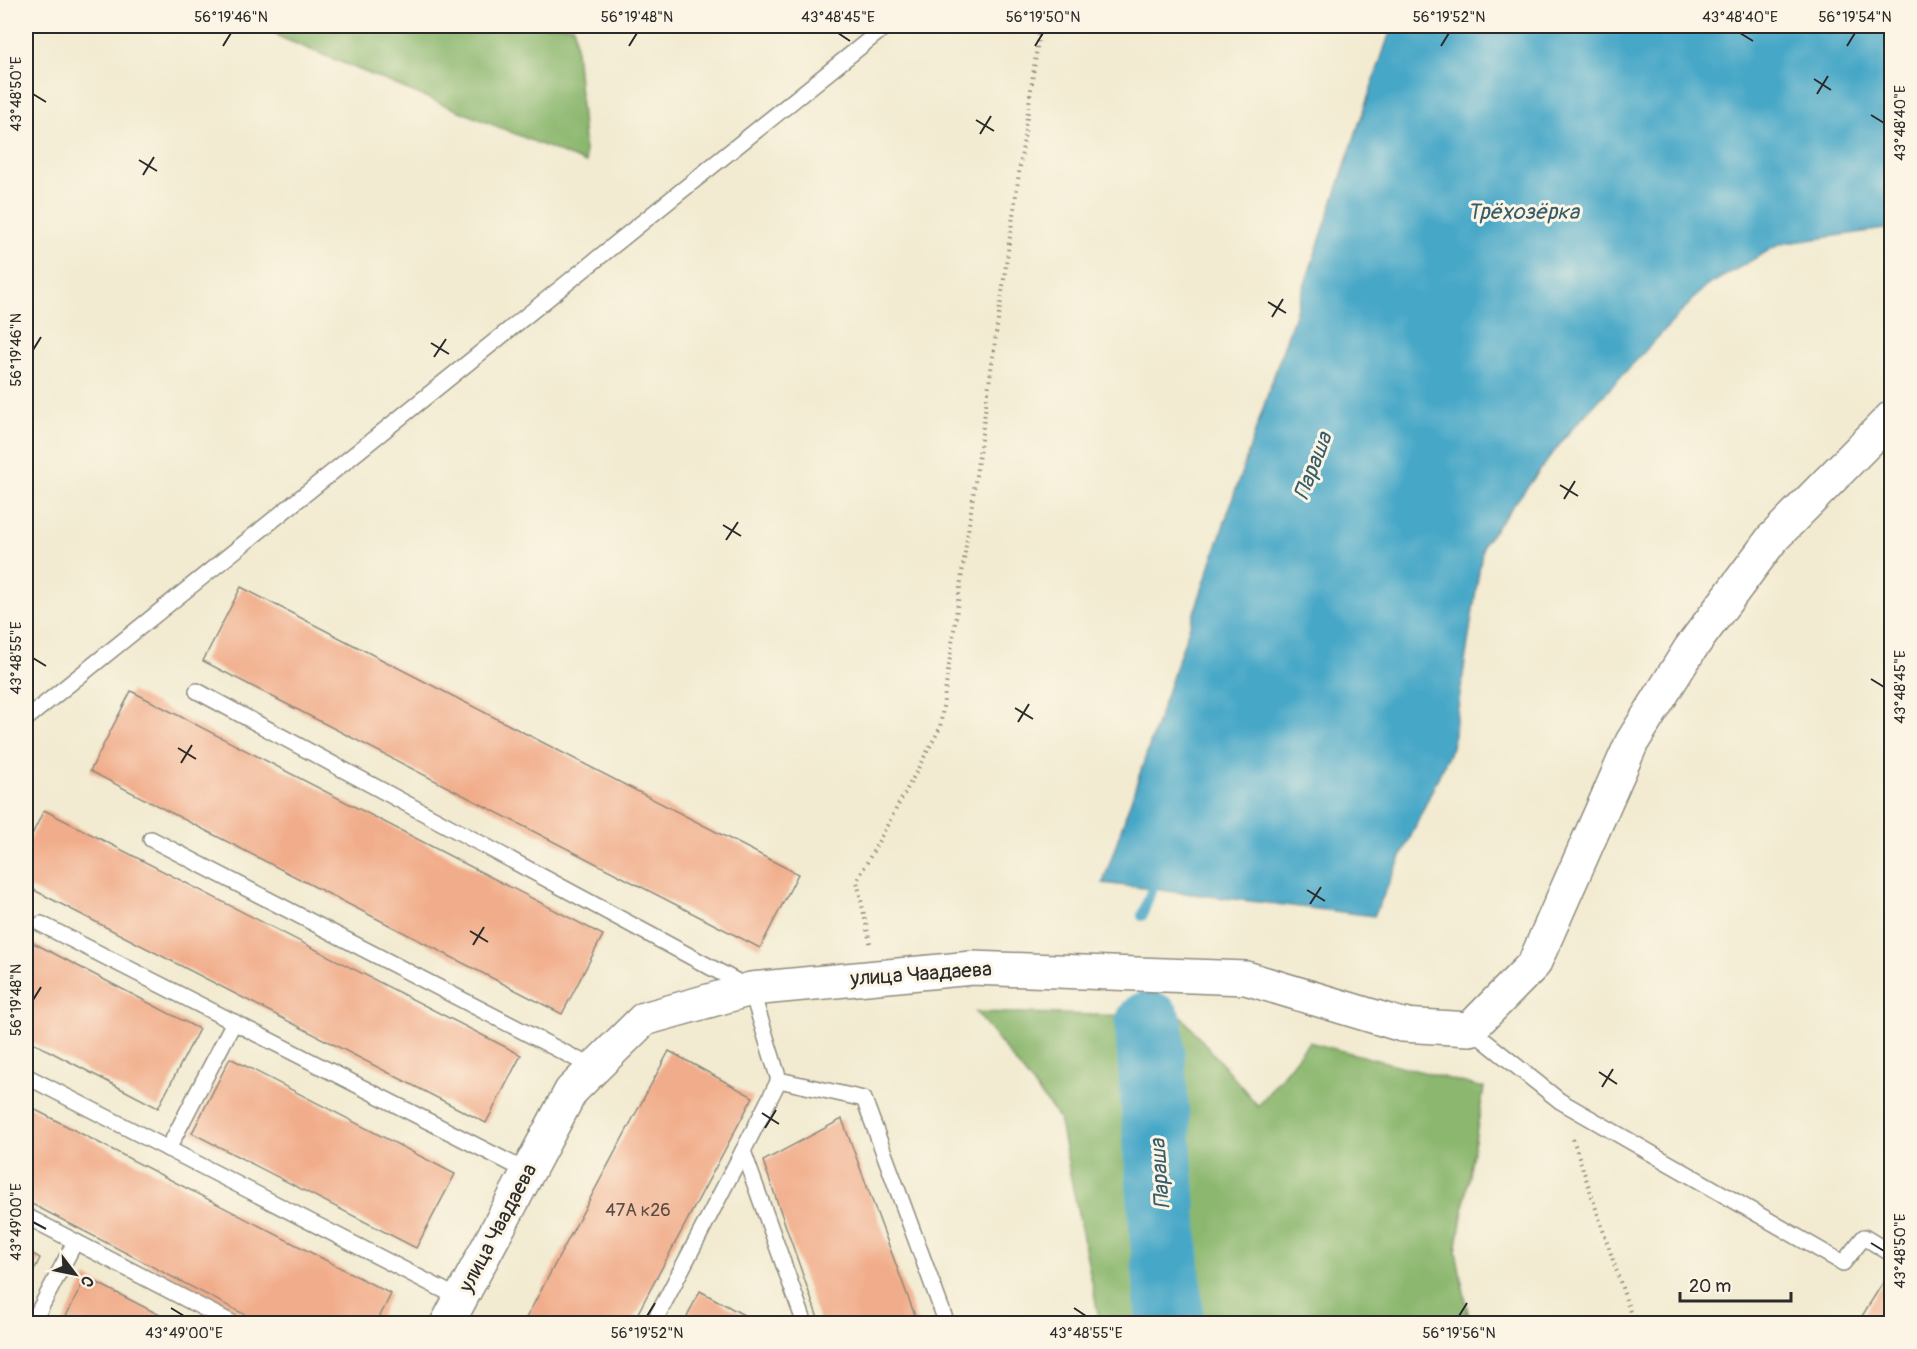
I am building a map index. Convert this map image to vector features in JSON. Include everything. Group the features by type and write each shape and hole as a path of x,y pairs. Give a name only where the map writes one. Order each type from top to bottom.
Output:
{"street":[{"path":"1470,1029 1534,964 1632,742 1690,649 1772,539 1892,417"},
{"name":"улица Чаадаева","path":"454,1311 571,1091 644,1019 751,989 972,968 1246,978 1402,1026 1470,1029"}],"lane":[{"path":"26,719 886,26"},
{"path":"197,691 751,989 780,1080 653,1323"},
{"path":"151,839 594,1068"},
{"path":"41,924 528,1172"},
{"path":"168,1149 234,1022"},
{"path":"1470,1029 1560,1101 1844,1263 1864,1237 1892,1254"},
{"path":"26,1076 168,1149 454,1311"},
{"path":"780,1080 864,1099 947,1323"},
{"path":"743,1151 805,1323"},
{"path":"26,1216 234,1323"},
{"path":"32,1323 75,1242"}],"path":[{"path":"876,976 857,880 940,728 1040,26"},
{"path":"1560,1101 1634,1323"}],"green space":[{"path":"266,26 574,26 586,163 282,38"},
{"path":"976,1012 1182,1017 1258,1106 1309,1042 1484,1088 1456,1251 1470,1323 1100,1323 1059,1118"}],"water":[{"name":"Трёхозёрка","path":"1392,26 1891,26 1891,228 1780,244 1705,287 1570,431 1483,545 1452,747 1374,916 1103,883"}],"building":[{"path":"241,587 798,874 760,948 203,661"},
{"path":"131,691 603,935 562,1014 90,771"},
{"path":"44,810 521,1055 486,1123 26,886 26,847"},
{"path":"26,939 199,1029 158,1108 26,1039"},
{"path":"669,1051 753,1097 632,1324 523,1324"},
{"path":"230,1058 455,1174 416,1248 192,1133"},
{"path":"26,1105 391,1294 376,1324 263,1324 26,1201"},
{"path":"842,1119 918,1324 820,1324 763,1161"},
{"path":"26,1250 40,1258 26,1287"},
{"path":"1892,1268 1892,1324 1857,1324"},
{"path":"86,1277 177,1324 62,1324"},
{"path":"700,1291 760,1324 683,1324"}],"waterway":[{"name":"Параша","path":"1142,916 1156,878"},
{"name":"Параша","path":"1149,1025 1170,1324"}]}
